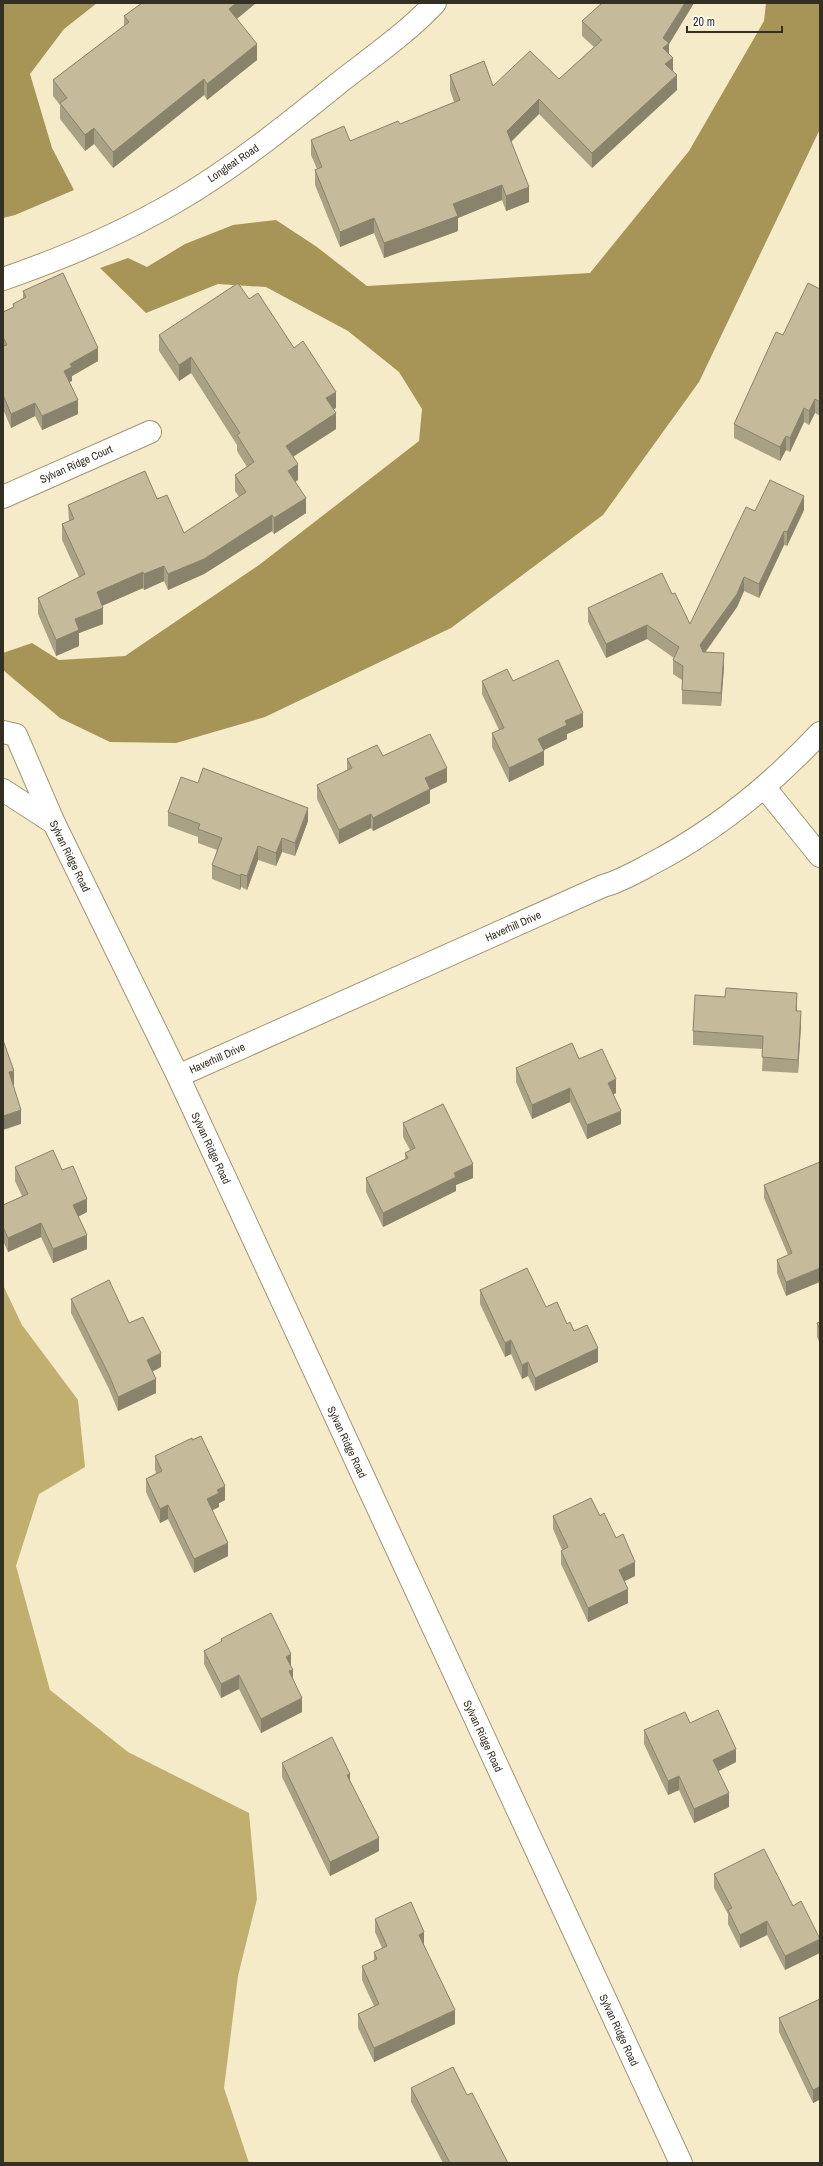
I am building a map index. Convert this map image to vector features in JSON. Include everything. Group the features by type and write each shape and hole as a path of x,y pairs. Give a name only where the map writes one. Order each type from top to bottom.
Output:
{"street":[{"name":"Longleat Road","path":"3,279 96,241 176,201 239,160 275,134 397,37 436,3"},
{"name":"Sylvan Ridge Court","path":"3,497 150,432"},
{"name":"Sylvan Ridge Road","path":"3,732 16,735 54,823 178,1076 681,2163"},
{"name":"Haverhill Drive","path":"178,1076 603,886 616,882 682,848 706,833 765,788 820,733"},
{"path":"765,788 820,856"},
{"path":"3,790 54,823"}],"shaded area":[{"path":"3,3 97,3 64,29 30,74 52,148 74,190 15,215 3,218"},
{"path":"766,3 820,3 820,129 699,382 603,515 451,628 265,717 176,743 110,742 60,718 3,670 3,653 32,643 59,660 125,656 259,565 419,441 422,409 399,372 348,331 266,287 218,284 146,313 100,268 128,258 147,267 185,244 233,225 276,220 317,247 367,286 590,273 689,151 764,21"},
{"path":"3,1285 22,1325 78,1400 85,1467 39,1494 16,1566 50,1690 128,1752 249,1813 257,1899 238,1976 224,2088 249,2163 3,2163"}],"building":[{"path":"142,3 236,3 229,9 257,44 207,84 204,79 113,152 94,128 85,135 60,103 67,98 53,80 129,22 124,16"},
{"path":"602,3 685,3 663,38 669,43 663,48 673,58 665,64 677,75 592,153 539,99 507,131 529,187 506,196 502,185 453,204 458,216 384,243 374,218 340,232 315,170 322,167 311,140 344,126 350,141 398,121 400,124 460,100 450,75 484,61 493,86 530,51 559,79 602,40 582,21"},
{"path":"63,273 98,348 70,364 72,367 64,371 78,400 42,416 35,403 11,414 3,395 3,346 7,345 3,337 3,312 14,307 13,304 26,297 23,291"},
{"path":"238,283 249,299 258,293 294,348 303,341 336,392 326,398 336,413 286,446 298,464 288,471 306,498 274,518 272,515 204,559 168,574 164,566 144,574 143,572 97,592 103,608 75,619 79,630 56,640 38,598 85,574 62,524 74,519 68,505 145,471 157,499 167,495 184,533 246,492 235,475 254,462 237,435 240,433 191,357 179,365 159,335"},
{"path":"808,283 820,289 820,402 815,399 809,411 804,408 790,438 786,436 780,447 734,424 776,332 783,335"},
{"path":"770,480 804,496 787,532 784,531 759,584 744,577 737,594 700,645 703,652 724,653 721,693 682,690 683,666 673,660 679,647 647,625 606,644 588,608 662,573 672,594 675,593 690,624 746,507 755,511"},
{"path":"558,660 583,713 565,721 567,725 538,739 544,751 509,768 492,733 504,728 482,681 507,669 513,681"},
{"path":"430,734 447,768 425,778 430,789 373,818 371,814 339,830 317,785 352,768 347,759 377,745 383,756"},
{"path":"203,768 308,808 295,843 282,838 276,853 258,846 247,876 241,874 240,876 212,865 222,838 198,829 200,824 168,812 181,777 198,783"},
{"path":"726,988 797,993 796,1011 801,1011 798,1060 762,1057 763,1036 693,1031 695,995 725,997"},
{"path":"3,1040 14,1071 9,1072 21,1110 3,1116"},
{"path":"572,1043 579,1059 602,1049 616,1079 608,1083 621,1111 587,1125 570,1088 532,1105 516,1068"},
{"path":"443,1104 473,1164 454,1173 456,1177 383,1213 366,1178 408,1158 405,1153 415,1148 403,1123"},
{"path":"53,1150 62,1170 73,1166 87,1199 73,1205 87,1235 53,1249 41,1223 8,1238 3,1227 3,1205 28,1194 15,1167"},
{"path":"820,1162 820,1268 786,1282 777,1260 792,1253 764,1185"},
{"path":"527,1268 546,1307 557,1302 567,1324 570,1322 574,1331 587,1325 598,1348 535,1378 528,1362 522,1365 511,1340 505,1343 480,1290"},
{"path":"109,1280 129,1323 143,1317 161,1353 147,1360 156,1379 118,1397 109,1375 71,1299"},
{"path":"820,1322 820,1330 817,1323"},
{"path":"201,1436 225,1486 217,1490 219,1493 207,1499 228,1543 194,1559 168,1505 160,1509 146,1479 162,1471 155,1456 192,1438 192,1440"},
{"path":"591,1498 600,1516 604,1513 616,1538 623,1534 635,1562 619,1570 628,1589 588,1608 561,1551 568,1547 553,1516"},
{"path":"271,1613 291,1654 286,1657 293,1670 289,1671 302,1698 261,1719 239,1675 221,1684 204,1651 222,1641 221,1639"},
{"path":"718,1710 736,1749 713,1760 729,1793 694,1809 679,1776 668,1781 644,1730 685,1712 690,1723"},
{"path":"332,1737 350,1774 347,1775 379,1838 330,1862 282,1763"},
{"path":"764,1849 793,1906 801,1901 820,1939 785,1956 767,1921 740,1935 728,1910 732,1908 714,1874"},
{"path":"411,1902 424,1932 419,1935 455,2010 374,2048 358,2014 379,2004 362,1966 377,1959 374,1952 387,1946 375,1919"},
{"path":"820,1999 820,2089 819,2087 813,2090 779,2018"},
{"path":"453,2067 467,2095 472,2093 508,2163 450,2163 411,2088"}]}
